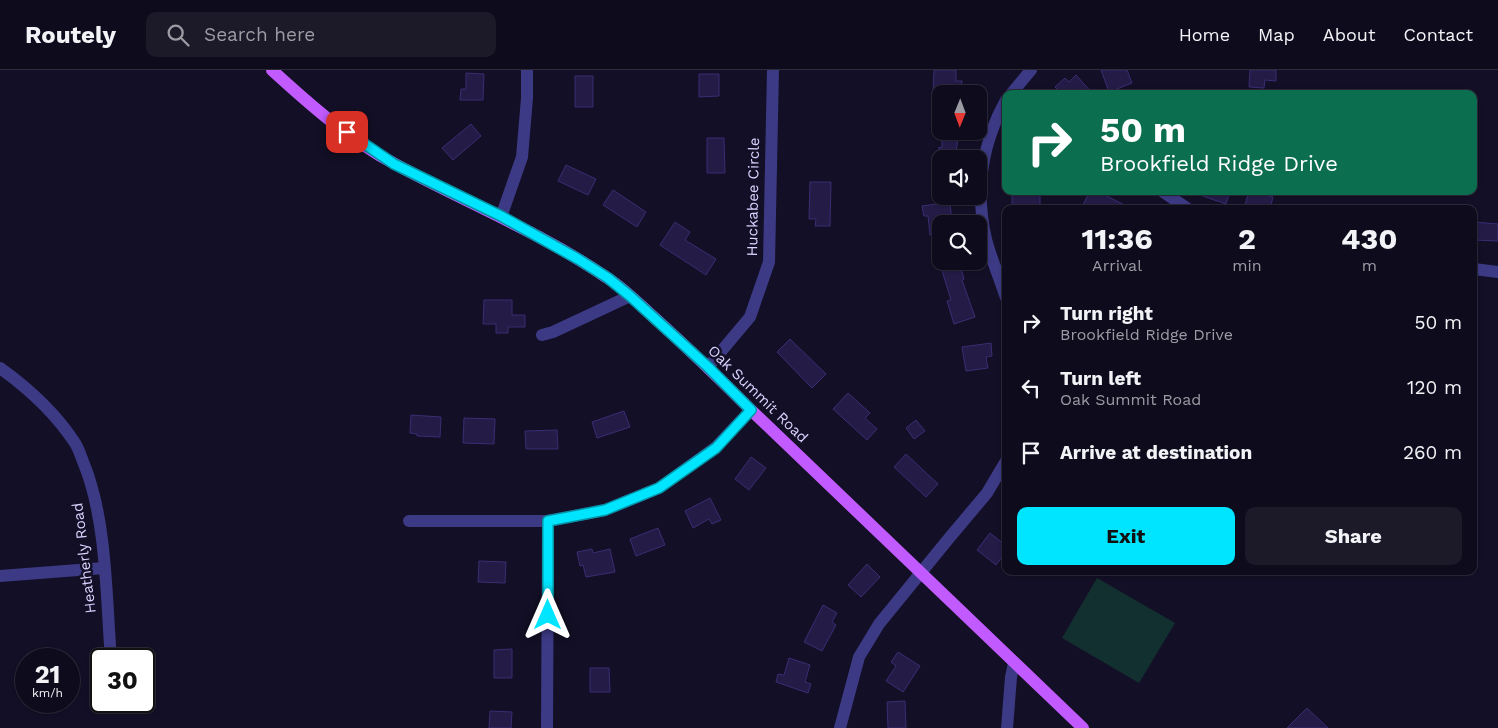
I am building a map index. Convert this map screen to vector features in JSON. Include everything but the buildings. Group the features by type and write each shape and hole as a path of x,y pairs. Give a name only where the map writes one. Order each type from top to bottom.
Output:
{"main road":[{"name":"Oak Summit Road","path":"272,70 329,120 394,164 501,216 608,278 708,367 1083,728"}],"street":[{"path":"501,216 522,157 527,98 527,70"},
{"name":"Huckabee Circle","path":"708,367 750,317 769,262 772,70"},
{"path":"1015,90 1031,70"},
{"path":"1002,111 993,127 986,150 980,182 980,200 986,240 1002,286"},
{"path":"1168,195 1182,205"},
{"path":"1477,269 1498,272"},
{"path":"542,335 553,332 630,296"},
{"name":"Heatherly Road","path":"0,368 52,413 76,444 88,475 98,514 110,648"},
{"path":"409,521 548,521 605,510 659,488 716,448 751,410"},
{"path":"840,728 859,657 878,624 988,494 1002,468"},
{"path":"547,728 548,521"},
{"path":"0,576 104,568"},
{"path":"1007,728 1014,663"}],"green space":[{"path":"1097,578 1175,623 1139,683 1062,638"}],"route":[{"path":"347,132 394,164 501,216 608,278 708,367 751,410 716,448 659,488 605,510 548,521 548,615"}]}
